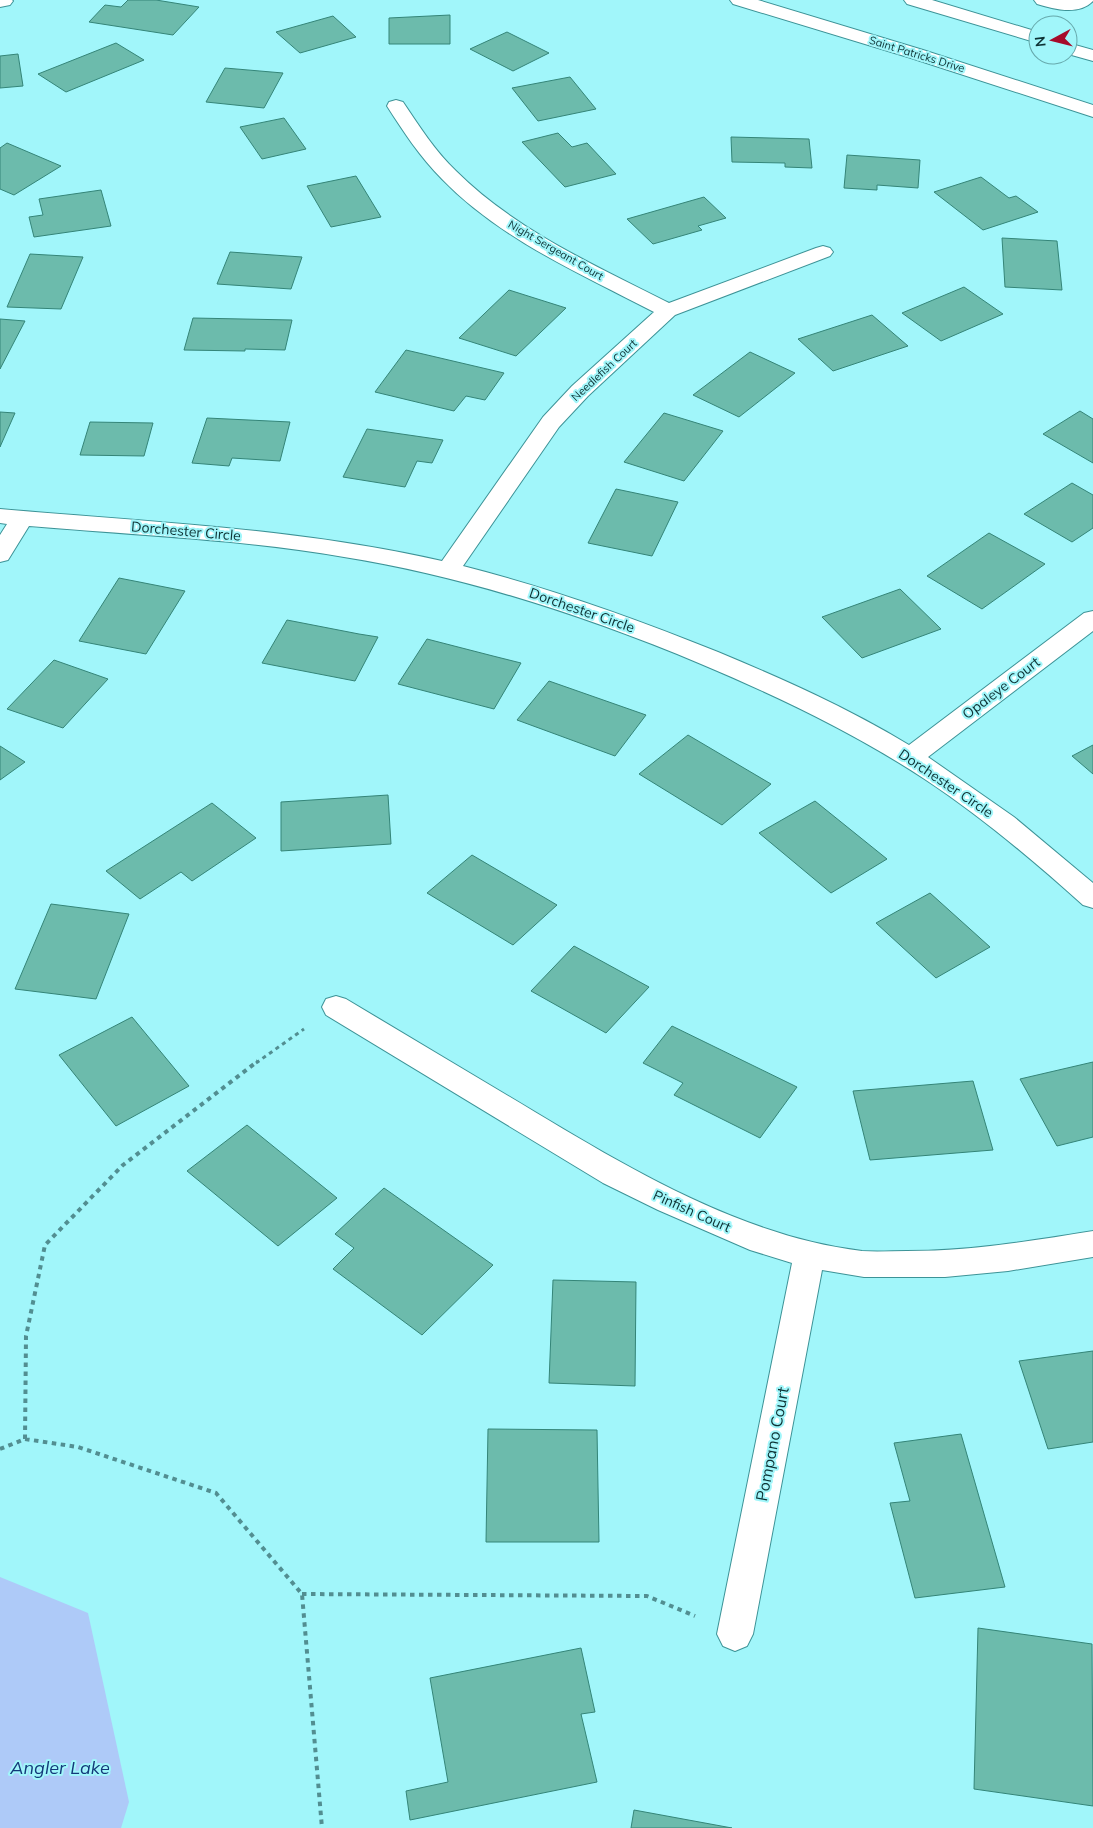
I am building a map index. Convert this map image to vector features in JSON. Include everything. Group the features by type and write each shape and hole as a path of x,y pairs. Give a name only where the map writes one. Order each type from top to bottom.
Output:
{"street":[{"name":"Saint Patricks Drive","path":"739,0 917,54 1093,111"},
{"path":"914,0 1028,35"},
{"path":"1043,0 1064,5 1087,3"},
{"path":"1078,51 1093,56"},
{"name":"Night Sergeant Court","path":"396,106 438,163 456,182 484,205 513,226 555,251 668,311"},
{"name":"Needlefish Court","path":"449,569 529,451 551,422 580,391 668,311 823,252"},
{"path":"0,555 11,517"},
{"name":"Dorchester Circle","path":"11,517 217,532 345,549 449,569 538,595 655,635 829,711 910,757 1006,825 1041,852 1093,898"},
{"name":"Opaleye Court","path":"910,757 1093,619"},
{"name":"Pinfish Court","path":"336,1008 530,1126 614,1174 669,1201 761,1241 809,1255 864,1264 946,1264 1018,1256 1093,1244"},
{"name":"Pompano Court","path":"735,1634 809,1255"}],"path":[{"path":"25,1439 26,1336 45,1245 122,1166 262,1058 336,1008"},
{"path":"0,1449 25,1439 78,1447 216,1493 302,1594 322,1828"},
{"path":"302,1594 647,1596 735,1634"}],"water":[{"name":"Angler Lake","path":"0,1577 88,1613 129,1802 121,1828 0,1828"}],"building":[{"path":"128,0 156,0 199,7 173,35 89,22 105,5 121,7"},
{"path":"450,15 450,44 389,44 389,18"},
{"path":"333,16 356,37 300,53 276,32"},
{"path":"507,32 549,53 513,71 470,49"},
{"path":"116,43 144,60 66,92 38,74"},
{"path":"18,54 23,86 0,88 0,56"},
{"path":"225,68 283,73 264,108 206,102"},
{"path":"570,77 596,109 538,121 512,88"},
{"path":"284,118 306,149 262,159 240,127"},
{"path":"558,133 572,147 587,143 616,174 565,187 522,142"},
{"path":"731,137 809,139 812,168 785,167 785,163 732,162"},
{"path":"7,143 61,166 14,195 0,189 0,148"},
{"path":"847,155 920,160 918,188 877,185 877,190 844,188"},
{"path":"356,176 381,217 331,227 307,186"},
{"path":"981,177 1009,198 1016,196 1038,212 983,230 934,192"},
{"path":"101,190 111,226 34,237 29,217 43,215 39,199"},
{"path":"704,197 726,218 698,226 702,230 653,244 627,219"},
{"path":"1002,238 1057,241 1062,290 1005,287"},
{"path":"230,252 302,257 291,289 217,284"},
{"path":"30,254 83,257 61,309 7,307"},
{"path":"964,287 1003,314 941,341 902,313"},
{"path":"509,290 566,308 516,356 459,338"},
{"path":"872,315 908,346 833,371 798,339"},
{"path":"193,318 292,320 285,350 184,350"},
{"path":"0,319 25,321 0,369"},
{"path":"406,350 504,373 485,400 466,396 454,411 375,392"},
{"path":"750,352 795,373 739,417 693,395"},
{"path":"1080,411 1093,419 1093,463 1043,434"},
{"path":"0,412 15,413 0,447"},
{"path":"664,413 723,431 684,481 624,462"},
{"path":"207,418 290,422 280,461 232,458 229,466 192,463"},
{"path":"90,422 153,423 144,456 80,455"},
{"path":"367,429 443,440 432,463 417,461 405,487 343,477"},
{"path":"1072,483 1093,495 1093,528 1072,542 1024,514"},
{"path":"616,489 678,502 652,556 588,543"},
{"path":"989,533 1045,564 982,609 927,576"},
{"path":"119,578 185,591 146,654 79,641"},
{"path":"900,589 941,629 862,658 822,617"},
{"path":"287,620 378,637 355,681 262,663"},
{"path":"427,639 521,663 494,709 398,684"},
{"path":"54,660 108,679 63,728 7,709"},
{"path":"549,681 646,715 615,756 517,720"},
{"path":"688,735 771,784 722,825 639,774"},
{"path":"1093,745 1093,774 1072,756"},
{"path":"0,746 25,762 0,780"},
{"path":"388,795 391,844 281,851 281,802"},
{"path":"815,801 887,859 831,893 759,833"},
{"path":"212,803 256,838 192,881 181,872 140,899 106,871"},
{"path":"472,855 557,905 513,945 427,893"},
{"path":"930,893 990,947 936,978 876,923"},
{"path":"51,904 129,914 96,999 15,989"},
{"path":"574,946 649,987 606,1033 531,991"},
{"path":"132,1017 189,1086 116,1126 59,1055"},
{"path":"672,1026 797,1087 760,1138 674,1095 683,1083 643,1063"},
{"path":"1093,1062 1093,1137 1057,1146 1020,1079"},
{"path":"973,1081 993,1150 870,1160 853,1091"},
{"path":"247,1125 337,1198 278,1246 187,1171"},
{"path":"384,1188 493,1265 422,1335 333,1269 354,1248 335,1234"},
{"path":"553,1280 636,1282 635,1386 549,1383"},
{"path":"1093,1351 1093,1442 1048,1449 1019,1361"},
{"path":"488,1429 597,1430 599,1542 486,1542"},
{"path":"961,1434 1005,1587 915,1598 890,1503 910,1501 894,1443"},
{"path":"978,1628 1092,1644 1093,1806 974,1789"},
{"path":"581,1648 595,1712 581,1714 597,1782 410,1820 406,1791 448,1782 430,1678"},
{"path":"634,1810 732,1828 631,1828"}]}
